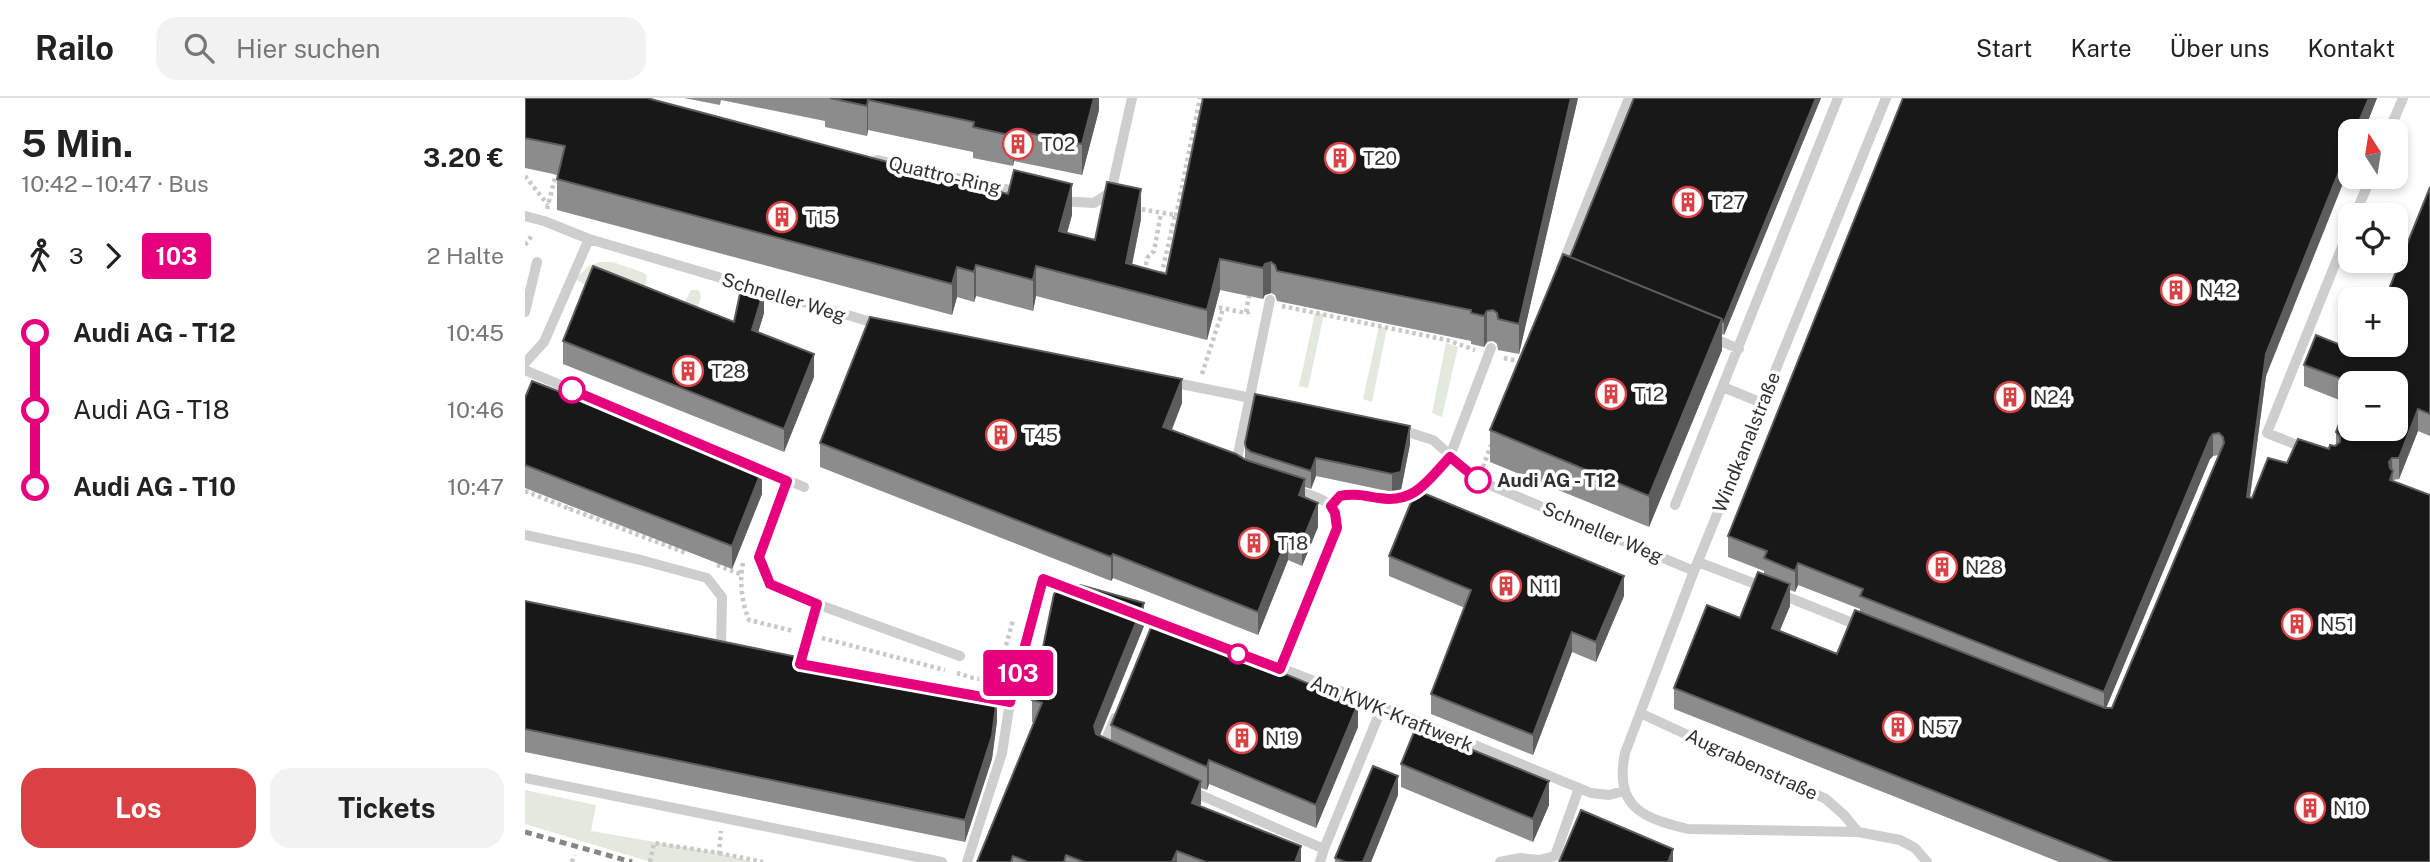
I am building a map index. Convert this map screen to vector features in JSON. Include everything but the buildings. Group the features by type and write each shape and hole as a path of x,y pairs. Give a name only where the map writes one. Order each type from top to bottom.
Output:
{"lane":[{"path":"1051,199 1082,204 1094,203 1111,192 1132,98"},
{"path":"1571,280 1558,275 1629,98"},
{"path":"1675,505 1838,98"},
{"name":"Windkanalstraße","path":"1623,791 1625,753 1640,713 1696,566 1886,98"},
{"path":"2394,119 2403,98"},
{"name":"Quattro-Ring","path":"860,156 1023,193"},
{"name":"Schneller Weg","path":"525,216 544,220 589,239 885,326"},
{"path":"525,363 544,342 589,239"},
{"path":"2322,455 2267,433 2338,257"},
{"path":"525,312 537,262"},
{"path":"1248,477 1239,470 1237,459 1269,302"},
{"path":"1700,333 1739,349"},
{"path":"1331,506 1340,496 1349,494 1390,500 1414,494 1450,457 1491,348"},
{"path":"525,370 804,487"},
{"path":"1158,379 1274,403"},
{"path":"1723,387 1762,403"},
{"name":"Schneller Weg","path":"1387,427 1433,440 1478,480 1696,566 1864,627"},
{"path":"787,481 759,557 770,584 960,656"},
{"path":"1280,669 1337,528 1335,513 1325,500 1286,489"},
{"path":"525,535 641,560 707,578 722,597 721,647"},
{"path":"967,862 1002,753 1010,702 1043,579 1093,597"},
{"path":"800,664 817,604"},
{"name":"Am KWK-Kraftwerk","path":"1118,607 1382,707 1591,793 1609,794 1623,791"},
{"path":"1150,632 1155,620"},
{"path":"708,644 734,650"},
{"path":"786,661 813,667"},
{"path":"971,695 1010,702"},
{"path":"1114,758 1101,752 1121,704"},
{"path":"1319,862 1382,707"},
{"name":"Augrabenstraße","path":"1640,713 1826,799 1845,815 1858,832"},
{"path":"525,778 942,862"},
{"path":"1175,784 1324,849"},
{"path":"1500,862 1520,858 1539,860 1555,856 1579,788"},
{"path":"1623,791 1631,803 1645,815 1688,829 1858,832 1900,840 1915,848 1927,862"}],"path":[{"path":"1161,280 1200,98"},
{"path":"544,220 559,164"},
{"path":"525,176 548,205"},
{"path":"556,177 565,179"},
{"path":"1124,206 1184,217"},
{"path":"1143,278 1147,258 1154,251 1161,213"},
{"path":"1156,241 1168,244"},
{"path":"1246,313 1249,296"},
{"path":"1210,305 1246,313 1269,302 1447,340 1468,348"},
{"path":"1198,387 1223,309"},
{"path":"1518,375 1528,350"},
{"path":"1478,480 1493,439"},
{"path":"525,491 692,555"},
{"path":"716,565 740,574"},
{"path":"650,862 654,843 763,862"},
{"path":"572,862 574,855"}],"shaded area":[{"path":"600,262 613,262 644,273 647,276 644,294 681,309 691,290 699,290 701,298 689,327 593,289 575,279 589,266"},
{"path":"1315,313 1324,314 1308,388 1299,386"},
{"path":"1379,326 1387,328 1372,402 1363,399"},
{"path":"1446,343 1458,347 1442,417 1432,413"},
{"path":"525,790 596,805 591,831 719,853 754,862 651,862 525,824"}],"railway":[{"path":"525,832 632,862"}],"bus line":[{"name":"103","path":"572,390 787,481 759,557 770,584 817,604 800,664 1010,702 1043,579 1280,669 1337,528 1331,506 1340,496 1360,494 1390,500 1405,498 1414,494 1450,457 1478,480"}],"place":[{"name":"T02","path":"1018,144"},
{"name":"T20","path":"1340,158"},
{"name":"T27","path":"1688,202"},
{"name":"T15","path":"782,217"},
{"name":"N42","path":"2176,290"},
{"name":"T28","path":"688,371"},
{"name":"T12","path":"1611,394"},
{"name":"N24","path":"2010,397"},
{"name":"T45","path":"1001,435"},
{"name":"Audi AG - T12","path":"1478,480"},
{"name":"T18","path":"1254,543"},
{"name":"N28","path":"1942,567"},
{"name":"N11","path":"1506,586"},
{"name":"N51","path":"2297,624"},
{"name":"N57","path":"1898,727"},
{"name":"N19","path":"1242,738"},
{"name":"N10","path":"2310,808"}]}
